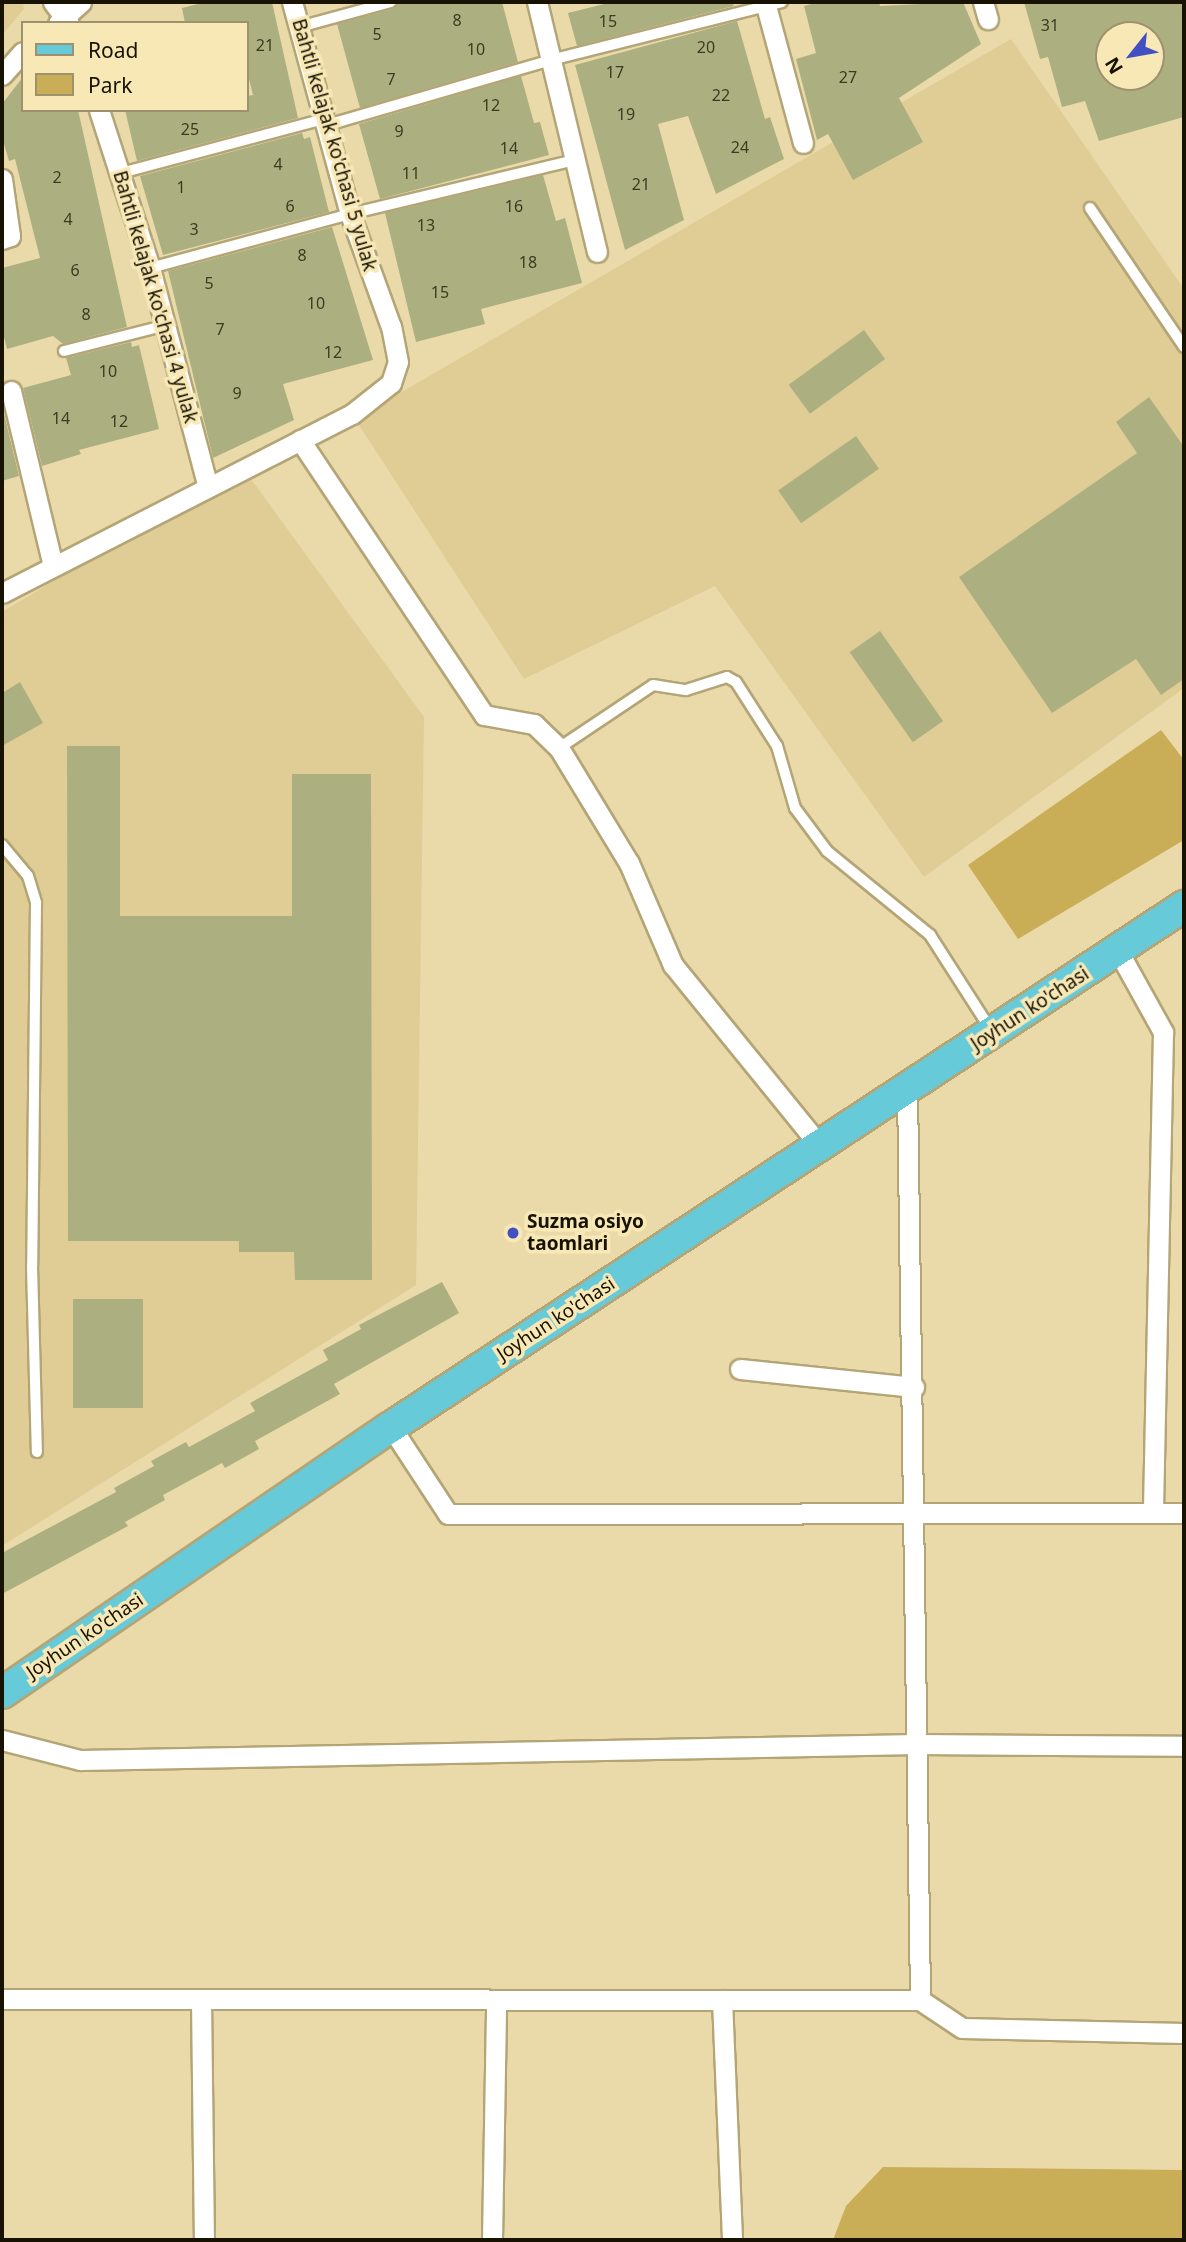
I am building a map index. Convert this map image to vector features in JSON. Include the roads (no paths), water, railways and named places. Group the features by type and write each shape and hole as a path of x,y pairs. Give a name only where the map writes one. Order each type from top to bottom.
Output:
{"main road":[{"name":"Joyhun ko'chasi","path":"2,1692 391,1427 1184,906"}],"street":[{"path":"61,16 82,2"},
{"name":"Bahtli kelajak ko'chasi 5 yulak","path":"2,593 207,484 352,414 391,383 398,362 391,327 350,214 292,2"},
{"path":"537,2 597,251"},
{"path":"771,3 803,143"},
{"path":"2,75 21,54"},
{"name":"Bahtli kelajak ko'chasi 4 yulak","path":"100,112 150,268 163,326 207,484"},
{"path":"2,179 10,236 2,239"},
{"path":"11,391 53,566"},
{"path":"300,440 484,715 534,724 559,748 629,863 673,965 820,1146"},
{"path":"1118,951 1163,1032 1153,1513"},
{"path":"907,1089 914,1387 920,2000"},
{"path":"740,1368 914,1387"},
{"path":"391,1427 448,1514 1184,1513"},
{"path":"2,1740 80,1760 918,1744 1184,1746"},
{"path":"2,1999 920,2000 962,2028 1184,2033"},
{"path":"201,1999 204,2240"},
{"path":"492,2240 496,2000"},
{"path":"722,2000 732,2240"}],"lane":[{"path":"299,27 391,2"},
{"path":"121,173 324,123 771,3"},
{"path":"150,268 350,214 575,160"},
{"path":"1090,208 1184,347"},
{"path":"64,351 163,326"},
{"path":"559,748 653,685 686,690 727,677 736,682 777,746 795,808 827,851 930,935 993,1033"},
{"path":"2,845 28,876 36,903 32,1266 37,1452"}],"place":[{"name":"Suzma osiyo taomlari","path":"513,1233"}]}
